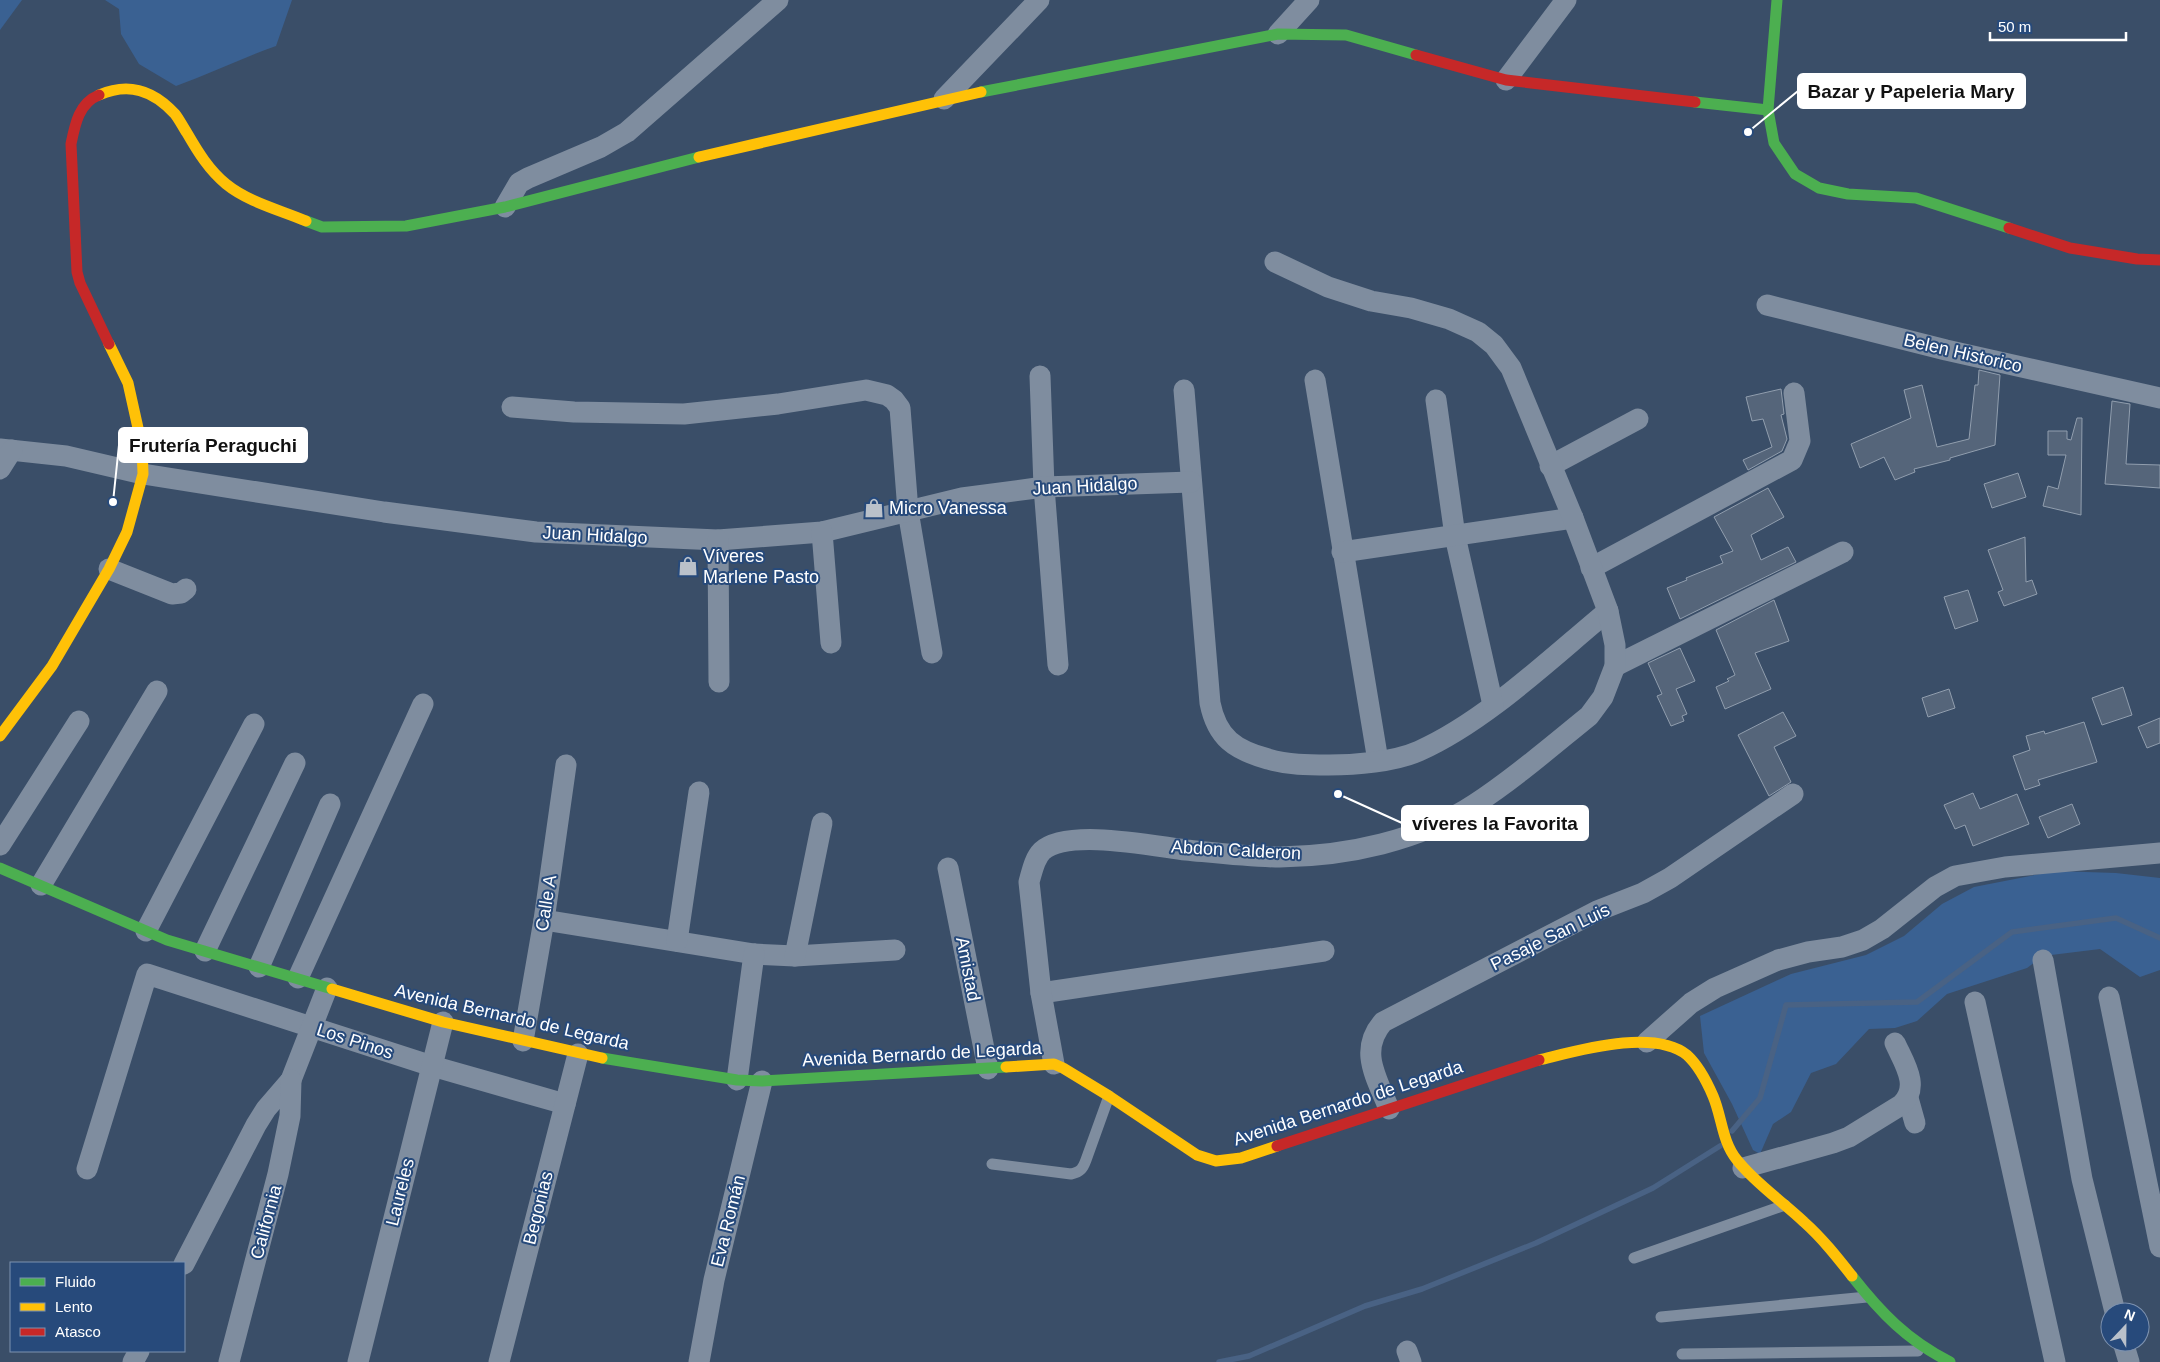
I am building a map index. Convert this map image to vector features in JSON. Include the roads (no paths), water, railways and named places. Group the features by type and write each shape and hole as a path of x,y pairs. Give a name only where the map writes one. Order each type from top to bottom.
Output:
{"street":[{"path":"505,207 519,183 602,146 627,132 778,0"},
{"path":"944,99 1040,0"},
{"path":"1278,34 1310,0"},
{"path":"1506,80 1566,0"},
{"path":"1777,0 1768,110 1774,143 1795,174 1819,188 1848,194 1916,198 2070,248 2138,259 2160,260"},
{"path":"0,736 52,666 110,569 126,532 143,474 142,446 128,383 80,283 77,272 71,144 74,127 81,109 94,97 115,88 138,89 155,98 176,114 208,167 227,185 251,198 322,227 406,226 505,207 763,141 944,99 1278,34 1346,35 1506,80 1768,110"},
{"name":"Abdon Calderon","path":"1054,1064 1041,993 1029,882 1033,865 1041,852 1057,842 1108,840 1189,850 1280,856 1343,852 1402,839 1443,822 1475,804 1588,716 1604,698 1615,666 1615,645 1608,611 1573,518 1511,368 1494,345 1478,332 1448,319 1411,308 1372,302 1328,288 1275,262"},
{"name":"Belen Historico","path":"1767,305 1946,350 2160,398"},
{"path":"1040,376 1044,487 1058,665"},
{"path":"1315,380 1378,761"},
{"path":"512,406 574,412 684,414 768,405 866,390 878,392 894,400 900,408 908,511 932,653"},
{"path":"1184,390 1210,702 1214,721 1223,735 1236,746 1256,756 1298,765 1338,765 1378,761 1417,752 1453,734 1494,705 1608,611"},
{"path":"1591,568 1792,460 1800,441 1794,393"},
{"path":"1436,400 1455,536 1494,705"},
{"path":"1550,466 1638,419"},
{"path":"0,470 6,450"},
{"name":"Juan Hidalgo","path":"6,450 66,456 143,474 384,512 536,532 718,540 822,532 962,498 1044,487 1191,482"},
{"path":"1342,552 1573,518"},
{"path":"822,532 831,642"},
{"path":"718,540 719,682"},
{"path":"1615,666 1843,552"},
{"path":"110,569 172,594 181,593 186,588"},
{"path":"41,885 157,691"},
{"path":"298,978 422,704"},
{"path":"0,845 79,720"},
{"path":"146,931 254,724"},
{"path":"205,951 295,763"},
{"name":"Calle A","path":"524,1041 544,920 566,765"},
{"path":"677,941 698,792"},
{"name":"Pasaje San Luis","path":"1389,1109 1370,1060 1370,1045 1374,1032 1383,1022 1597,911 1643,892 1663,881 1793,794"},
{"path":"259,967 330,804"},
{"path":"795,956 822,823"},
{"path":"1647,1042 1691,1002 1716,988 1778,960 1863,940 1882,929 1935,887 1955,876 2005,867 2160,853"},
{"name":"Avenida Bernardo de Legarda","path":"0,868 167,940 443,1022 578,1054 737,1080 762,1081 1054,1064 1109,1096 1197,1155 1216,1161 1240,1158 1538,1060 1587,1049 1647,1042 1675,1048 1688,1056 1705,1079 1714,1098 1737,1160"},
{"name":"Amistad","path":"948,868 988,1069"},
{"path":"544,920 754,954 795,956 895,950"},
{"path":"1041,993 1324,951"},
{"path":"737,1080 754,954"},
{"path":"2043,960 2082,1179 2113,1302"},
{"name":"Los Pinos","path":"87,1169 147,974 432,1066 564,1104"},
{"path":"185,1262 256,1125 266,1108 291,1080 328,988"},
{"path":"2108,997 2160,1247"},
{"path":"1975,1002 2055,1362"},
{"name":"Laureles","path":"358,1362 443,1022"},
{"path":"1896,1043 1911,1084 1908,1098 1915,1123"},
{"name":"Begonias","path":"499,1362 578,1054"},
{"name":"California","path":"229,1362 278,1174 290,1116 291,1080"},
{"name":"Eva Román","path":"699,1362 714,1280 762,1081"},
{"path":"1737,1160 1833,1143 1866,1126 1908,1098"},
{"path":"1737,1160 1786,1205 1835,1255 1867,1297 1897,1329 1925,1351 1950,1362"}],"lane":[{"path":"992,1164 1071,1174 1077,1173 1082,1169 1086,1160 1109,1096"},
{"path":"1634,1258 1786,1205"},
{"path":"1661,1317 1867,1297"},
{"path":"1682,1354 1925,1351"}],"waterway":[{"path":"1732,1131 1760,1098 1786,1005 1917,1002 2012,932 2116,918 2160,938"},
{"path":"1219,1362 1249,1356 1365,1306 1422,1289 1536,1243 1653,1188 1720,1146"}],"place":[{"name":"Bazar y Papeleria Mary","path":"1748,132"},
{"name":"Frutería Peraguchi","path":"113,502"},
{"name":"Micro Vanessa","path":"874,508"},
{"name":"Víveres Marlene Pasto","path":"688,566"},
{"name":"víveres la Favorita","path":"1338,794"}]}
